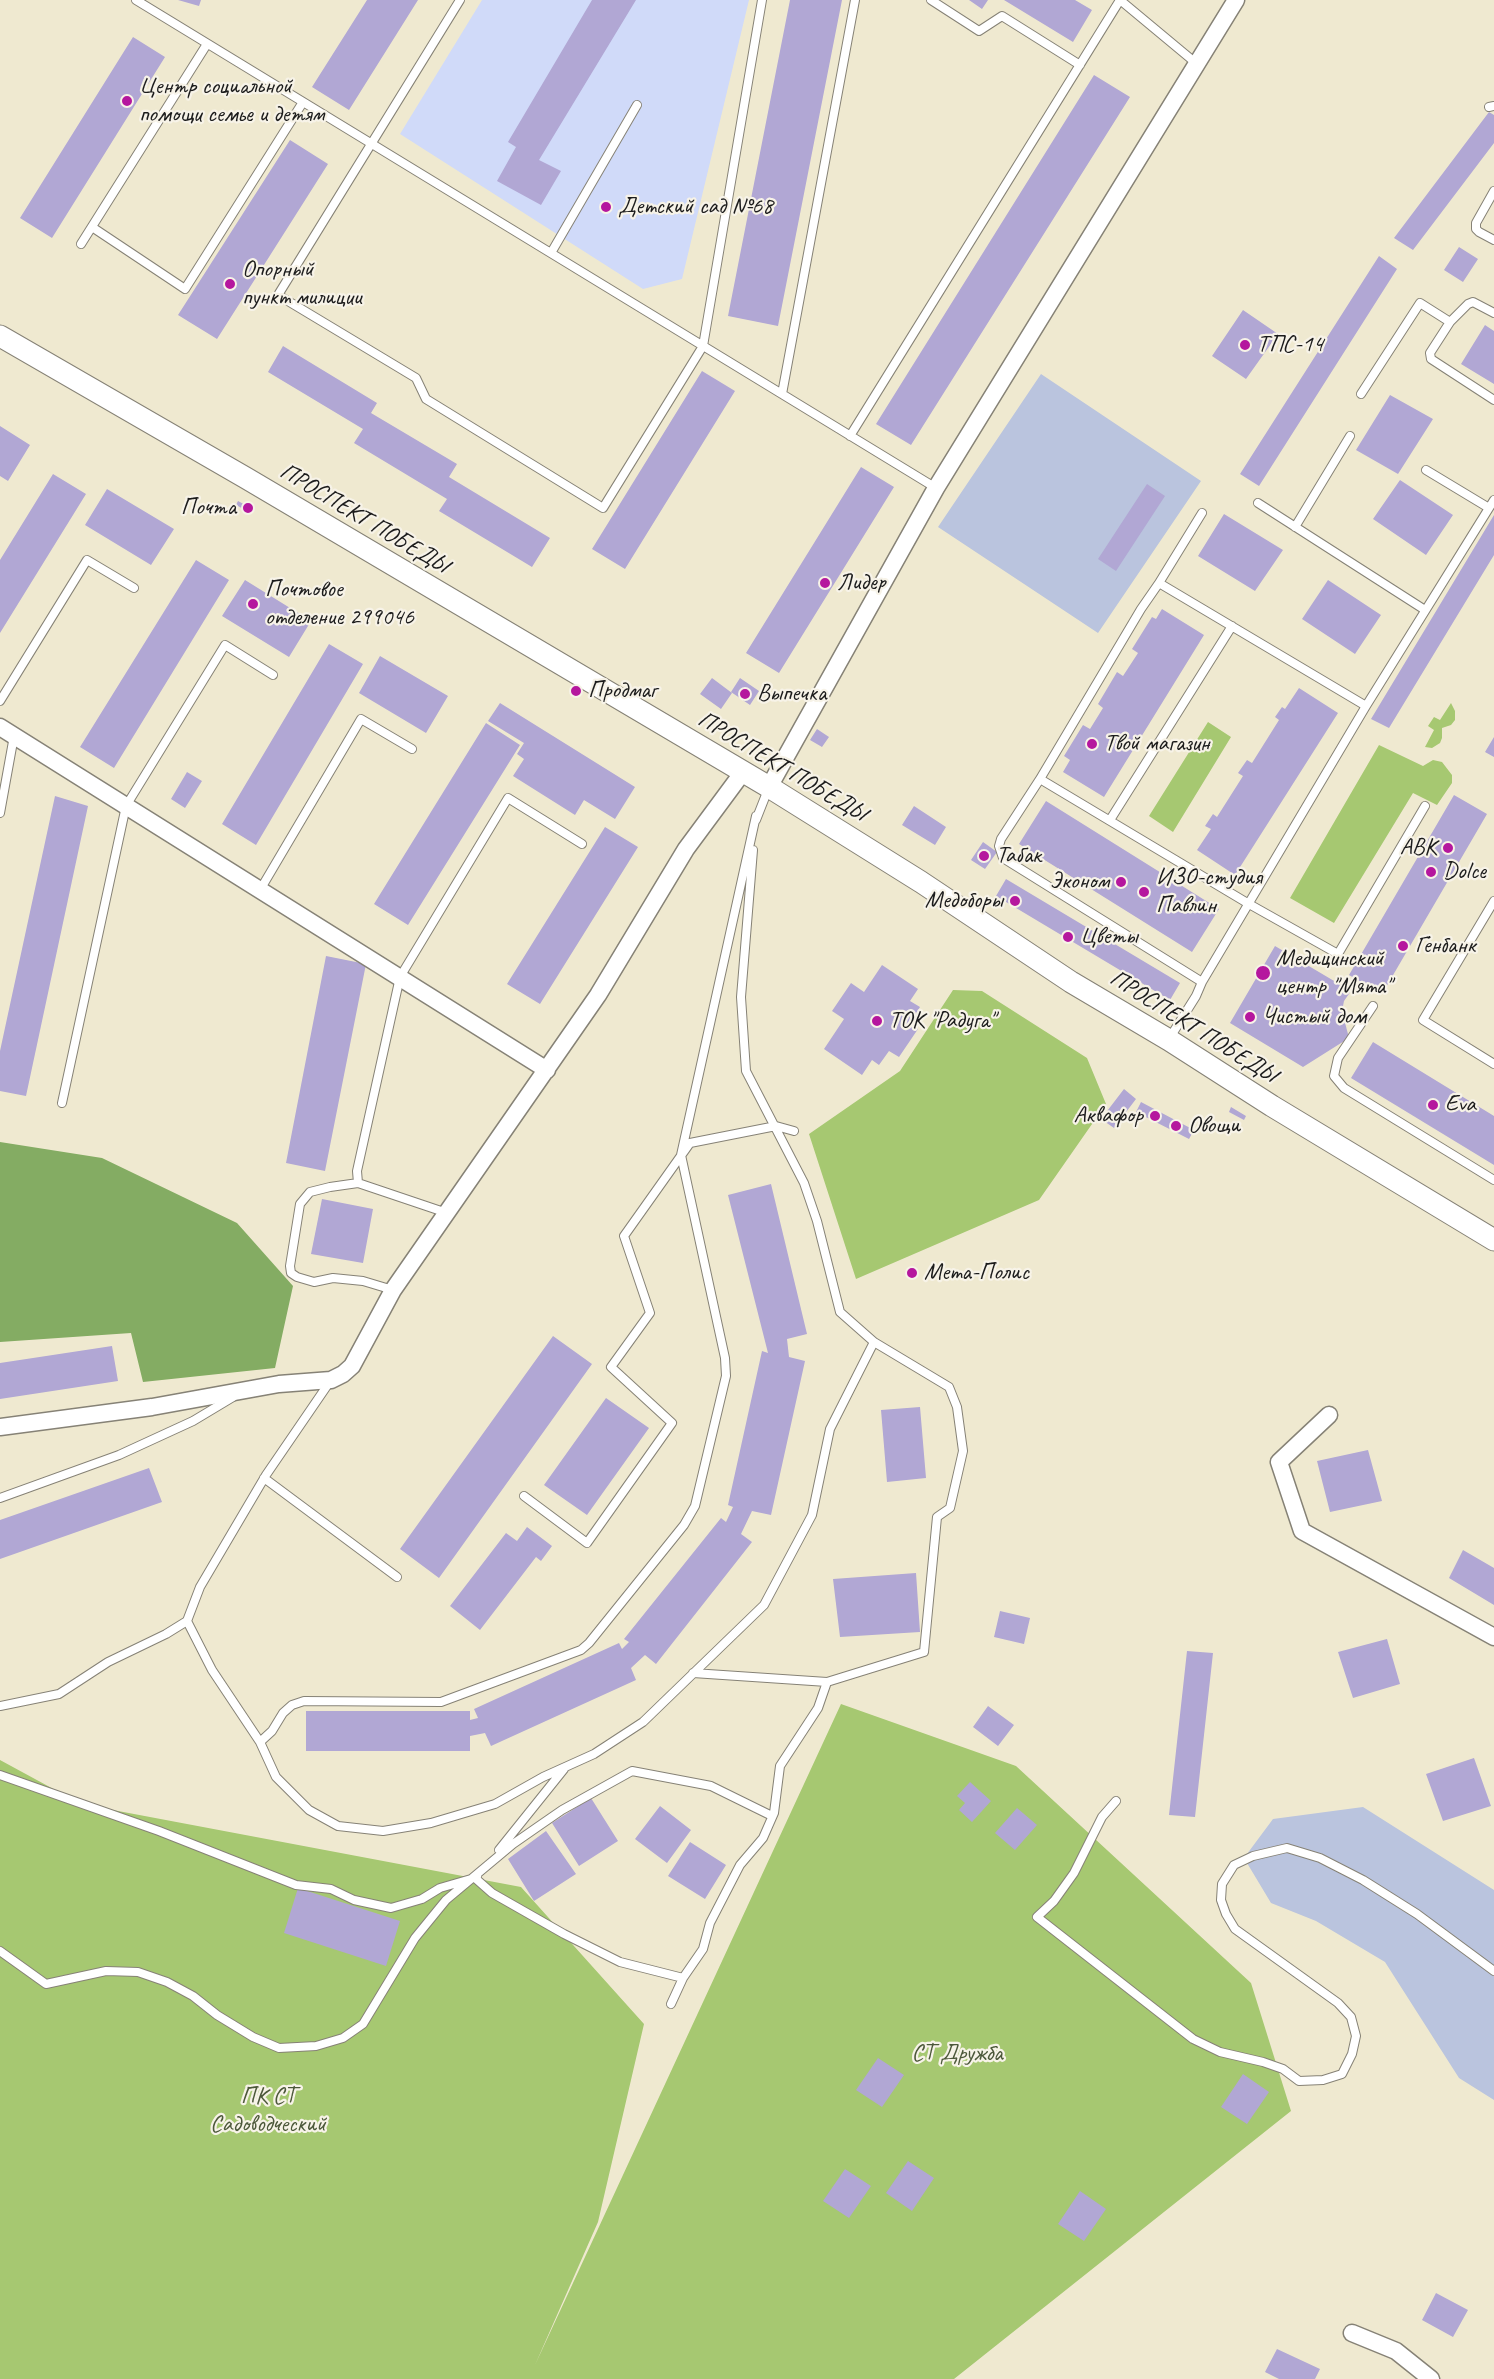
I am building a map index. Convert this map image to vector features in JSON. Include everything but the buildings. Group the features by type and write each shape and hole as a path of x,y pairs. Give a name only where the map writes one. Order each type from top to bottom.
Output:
{"street":[{"path":"769,787 936,488 1236,0"},
{"name":"ПРОСПЕКТ ПОБЕДЫ","path":"0,336 246,478 769,787 921,882 1071,982 1494,1240"},
{"name":"ПРОСПЕКТ ПОБЕДЫ","path":"0,354 33,357"},
{"path":"7,732 547,1070"},
{"path":"0,1427 152,1407 279,1384 332,1380 344,1374 352,1366 393,1290 598,995 686,849 743,772"},
{"path":"1329,1415 1279,1462 1302,1531 1494,1637"},
{"path":"1352,2333 1396,2351 1431,2379"}],"lane":[{"path":"136,0 936,488"},
{"path":"149,0 153,10"},
{"path":"460,0 278,295 416,378 426,399 603,508 703,346 762,0"},
{"path":"782,394 855,0"},
{"path":"931,0 979,31 1002,15 1080,65"},
{"path":"850,436 1120,0 1198,64"},
{"path":"81,244 207,44"},
{"path":"92,227 185,288 303,102"},
{"path":"551,253 637,105"},
{"path":"1494,191 1476,223 1476,229 1479,232 1494,240"},
{"path":"1494,313 1473,302 1450,322 1430,353 1430,356 1494,400"},
{"path":"1360,394 1420,303 1450,322"},
{"path":"1295,527 1350,436"},
{"path":"1426,470 1488,508"},
{"path":"1169,1040 1366,706 1494,500"},
{"path":"1258,503 1425,610"},
{"path":"1202,513 1141,609 1040,779 1001,839 999,846 1003,858 1202,981"},
{"path":"0,701 87,560 134,588"},
{"path":"1159,583 1366,706"},
{"path":"1110,820 1232,626"},
{"path":"62,1103 126,806 225,645 273,675"},
{"path":"260,890 361,719 411,749"},
{"path":"0,813 7,732"},
{"path":"1040,779 1249,904 1338,954 1425,807"},
{"path":"260,1742 272,1731 283,1713 292,1705 304,1701 441,1702 581,1650 684,1525 695,1506 726,1376 725,1358 681,1155 756,816 769,787"},
{"path":"358,1183 357,1171 400,977 508,798 582,844"},
{"path":"693,1673 826,1682 924,1652 937,1516 950,1508 963,1451 957,1407 949,1387 874,1342 840,1312 817,1221 804,1183 746,1071 741,997 756,816"},
{"path":"1494,901 1423,1020 1494,1064"},
{"path":"1373,1006 1338,1058 1334,1076 1344,1089 1494,1180"},
{"path":"524,1496 586,1543 672,1423 611,1367 650,1313 624,1236 690,1143 776,1126 794,1131"},
{"path":"393,1290 363,1281 333,1278 314,1282 291,1273 290,1266 300,1204 310,1192 358,1183 447,1213"},
{"path":"187,1620 212,1670 260,1742 276,1777 309,1810 338,1826 383,1830 431,1823 495,1804 594,1754 643,1722 764,1605 812,1515 830,1429 874,1342"},
{"path":"0,1706 59,1694 108,1662 166,1634 187,1620 200,1587 264,1478 332,1380"},
{"path":"0,1498 119,1455 193,1421 244,1390"},
{"path":"264,1478 396,1578"},
{"path":"671,2004 683,1978 703,1949 710,1923 740,1865 763,1838 772,1816 780,1766 818,1708 826,1682"},
{"path":"0,1775 159,1831 296,1885 331,1889 354,1900 391,1908 422,1899 440,1888 475,1878 523,1823 566,1767"},
{"path":"0,1951 45,1983 106,1971 138,1972 167,1982 193,1996 253,2037 279,2048 316,2046 343,2038 363,2024 415,1938 446,1900 513,1844 545,1822 632,1771 711,1786 772,1816"},
{"path":"1116,1801 1102,1817 1074,1873 1054,1902 1037,1917 1193,2039 1220,2052 1263,2062 1282,2069 1299,2081 1323,2080 1342,2074 1353,2054 1356,2036 1351,2017 1338,2003 1234,1929 1226,1914 1221,1900 1222,1884 1234,1865 1253,1856 1287,1848 1320,1857 1363,1880 1417,1914 1494,1971"},
{"path":"475,1878 492,1893 520,1910 620,1962 683,1978"}],"shaded area":[{"name":"Детский сад №68","path":"482,0 749,0 682,279 643,289 400,134"},
{"path":"1041,374 1201,481 1098,633 938,527"},
{"path":"1363,1807 1494,1890 1494,2100 1459,2078 1385,1962 1316,1921 1271,1903 1244,1858 1273,1819"}],"green space":[{"path":"1451,703 1455,711 1455,720 1451,725 1442,728 1440,743 1432,748 1425,747 1434,730 1428,726 1434,717 1440,720"},
{"path":"1208,722 1231,737 1173,832 1149,816"},
{"path":"1379,745 1423,766 1433,760 1442,762 1452,775 1452,783 1437,805 1413,793 1334,923 1290,898"},
{"path":"953,990 982,991 1087,1058 1106,1104 1039,1200 856,1279 809,1134 900,1071"},
{"path":"0,1142 102,1158 237,1223 293,1286 275,1368 143,1382 131,1333 0,1342"},
{"path":"841,1704 1016,1766 1251,1983 1291,2111 954,2379 0,2379 0,1760 81,1804 521,1887 644,2024 598,2222 535,2365"}],"place":[{"name":"Центр социальной помощи семье и детям","path":"127,101"},
{"name":"Детский сад №68","path":"606,207"},
{"name":"Опорный пункт милиции","path":"230,284"},
{"name":"ТПС-14","path":"1245,345"},
{"name":"Почта","path":"248,508"},
{"name":"Лидер","path":"825,583"},
{"name":"Почтовое отделение 299046","path":"253,604"},
{"name":"Продмаг","path":"576,691"},
{"name":"Выпечка","path":"745,694"},
{"name":"Твой магазин","path":"1092,744"},
{"name":"АВК","path":"1448,848"},
{"name":"Табак","path":"984,856"},
{"name":"Dolce","path":"1431,872"},
{"name":"Эконом","path":"1121,882"},
{"name":"ИЗО-студия Павлин","path":"1144,892"},
{"name":"Медоборы","path":"1015,901"},
{"name":"Цветы","path":"1068,937"},
{"name":"Генбанк","path":"1403,946"},
{"name":"Медицинский центр \"Мята\"","path":"1263,973"},
{"name":"Чистый дом","path":"1250,1017"},
{"name":"ТОК \"Радуга\"","path":"877,1021"},
{"name":"Eva","path":"1433,1105"},
{"name":"Аквафор","path":"1155,1116"},
{"name":"Овощи","path":"1176,1126"},
{"name":"Мета-Полис","path":"912,1273"}],"park label":[{"name":"СТ Дружба","path":"957,2054"},
{"name":"ПК СТ Садоводческий","path":"268,2111"}]}
